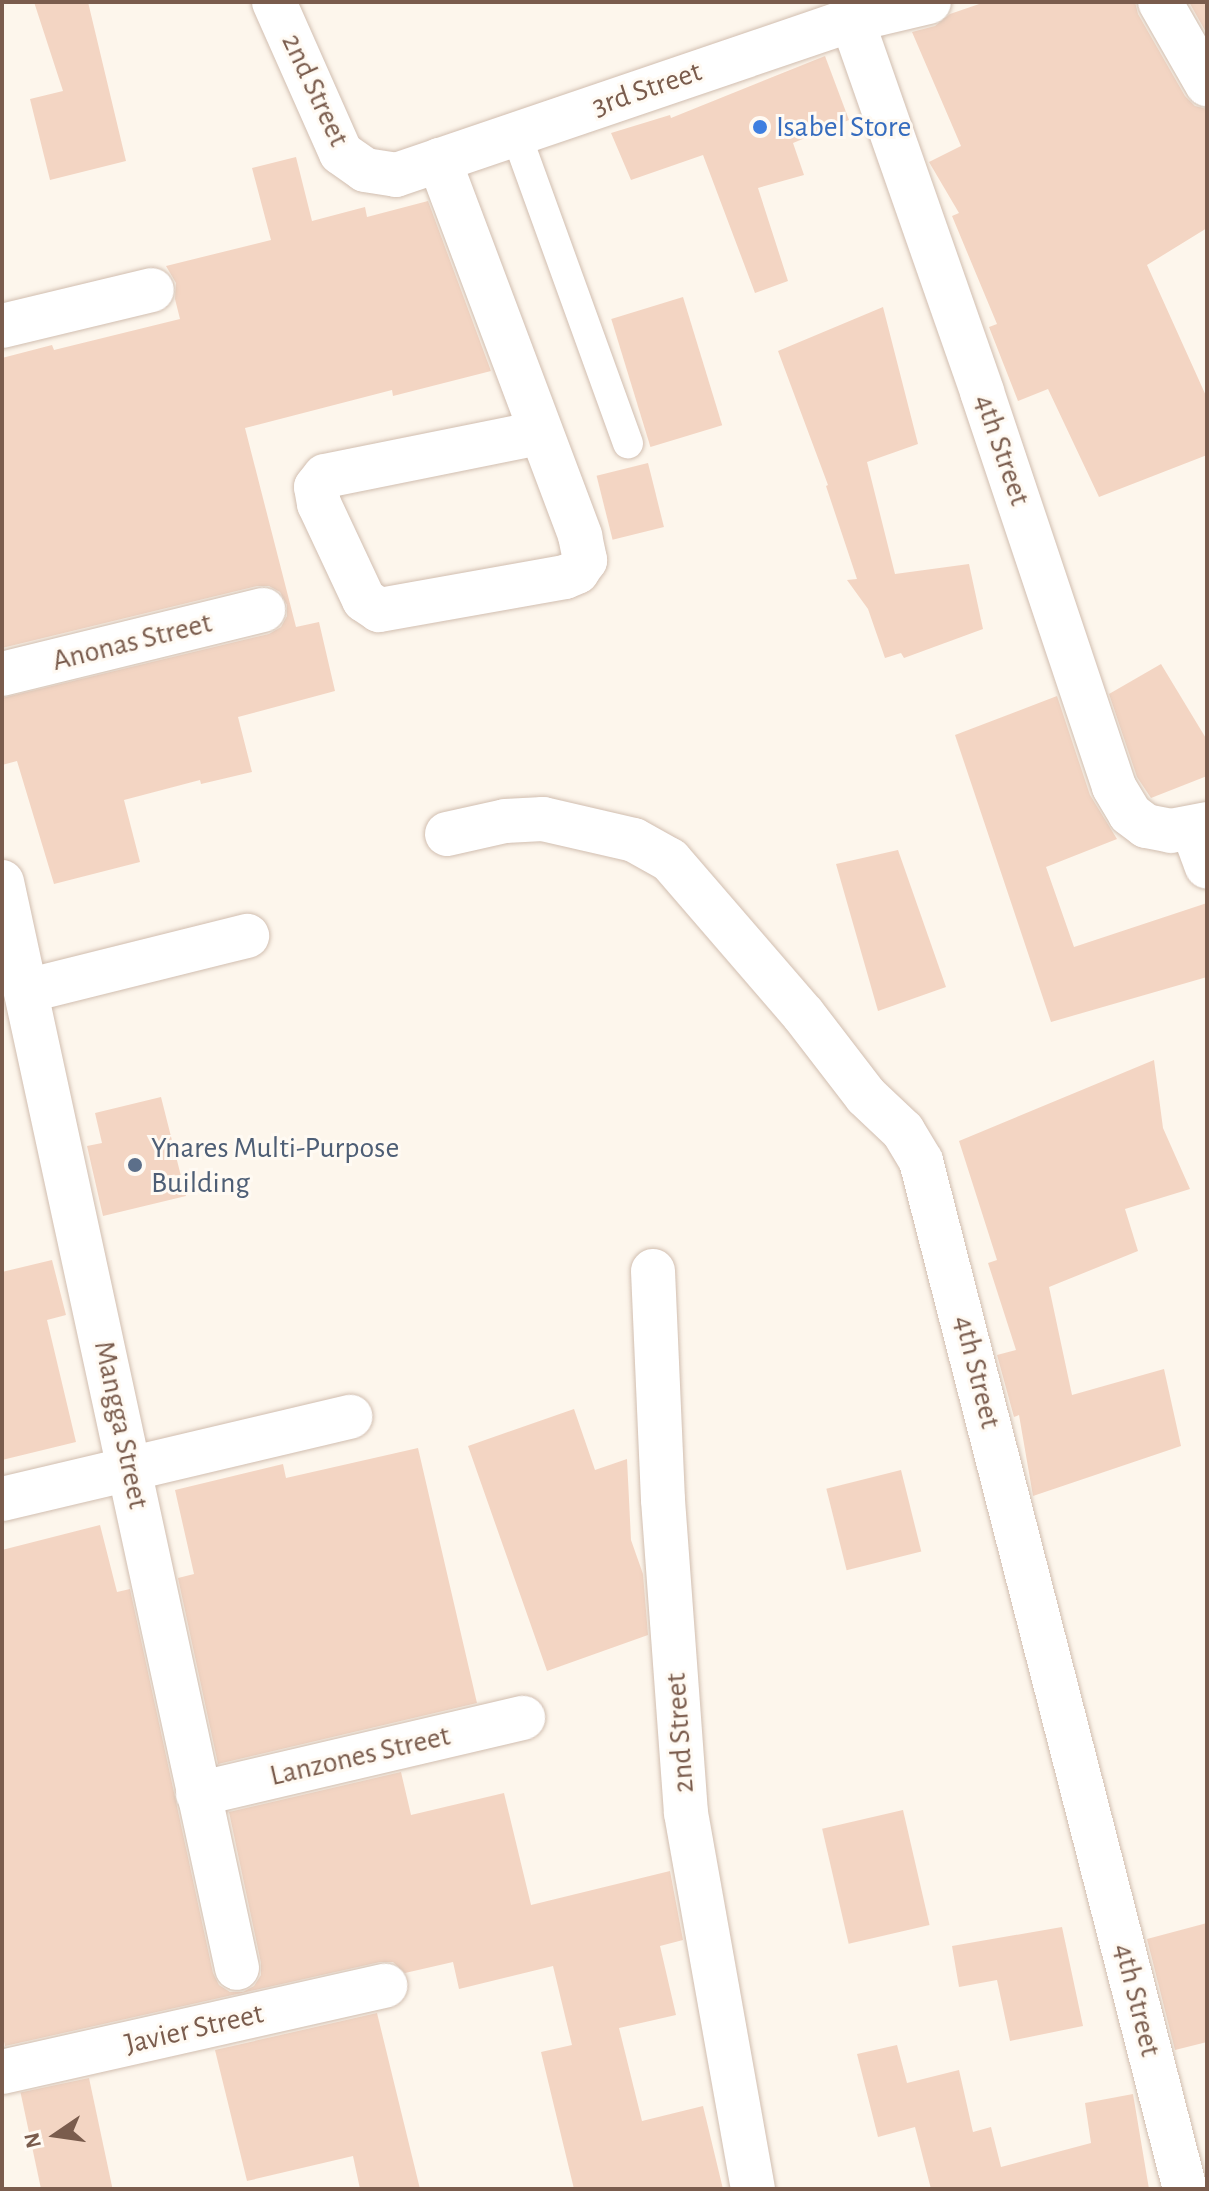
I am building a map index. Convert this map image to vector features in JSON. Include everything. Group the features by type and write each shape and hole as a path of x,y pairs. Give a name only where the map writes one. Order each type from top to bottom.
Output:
{"street":[{"name":"2nd Street","path":"274,2 341,153 365,170"},
{"name":"3rd Street","path":"365,170 396,175 852,20 929,2"},
{"path":"1160,2 1207,84"},
{"name":"4th Street","path":"852,20 982,392 1114,787 1130,814 1146,826 1202,840"},
{"path":"439,160 580,536 585,560 577,572 379,610 364,600 319,504 316,487 325,476 539,433"},
{"path":"2,326 152,290"},
{"name":"Anonas Street","path":"2,674 263,610"},
{"name":"4th Street","path":"447,834 505,821 543,819 634,840 670,860 803,1014 866,1096 903,1131 921,1161 1185,2189"},
{"name":"Mangga Street","path":"2,882 237,1968"},
{"path":"26,991 247,936"},
{"name":"2nd Street","path":"653,1271 663,1500 686,1813 753,2189"},
{"path":"2,1499 350,1417"},
{"name":"Lanzones Street","path":"198,1794 523,1718"},
{"name":"Javier Street","path":"2,2072 385,1986"}],"lane":[{"path":"516,134 628,443"}],"building":[{"path":"34,2 88,2 126,161 50,180 30,99 63,91"},
{"path":"985,2 1135,2 1138,14 1185,96 1195,106 1207,109 1207,228 1147,265 1207,398 1207,455 1099,497 1048,389 1018,401 989,327 997,324 952,216 959,213 929,162 961,146 912,32 935,26 950,14"},
{"path":"1189,2 1207,2 1207,34"},
{"path":"825,56 849,120 793,143 804,175 758,188 788,281 755,293 703,155 631,180 611,133 670,115 671,118"},
{"path":"296,157 312,221 365,207 367,217 428,201 491,371 393,396 392,390 245,428 296,627 319,622 335,691 238,717 252,772 201,784 200,780 124,800 140,862 54,884 17,761 2,765 2,698 269,634 281,627 287,616 287,605 280,592 269,586 257,586 2,648 2,358 52,345 54,350 180,319 175,299 176,283 166,266 271,240 252,168"},
{"path":"683,297 722,425 650,447 611,319"},
{"path":"883,307 918,444 867,462 895,574 969,564 983,629 904,658 901,653 885,658 868,609 847,580 857,579 828,485 778,351"},
{"path":"648,463 664,527 613,540 597,476"},
{"path":"1161,664 1207,740 1207,776 1151,798 1137,777 1109,694"},
{"path":"1057,696 1090,795 1117,839 1046,867 1074,947 1207,903 1207,977 1051,1022 955,735"},
{"path":"898,850 946,987 878,1011 836,864"},
{"path":"1154,1060 1163,1128 1190,1189 1125,1209 1138,1251 1049,1287 1072,1395 1164,1369 1181,1446 1033,1496 1019,1415 1014,1417 997,1355 1016,1350 988,1263 997,1260 959,1141"},
{"name":"Ynares Multi-Purpose Building","path":"161,1097 186,1196 103,1216 87,1146 102,1143 95,1113"},
{"path":"52,1260 66,1315 47,1320 76,1442 2,1460 2,1272"},
{"path":"574,1409 595,1470 627,1459 631,1540 643,1574 648,1635 547,1671 468,1446"},
{"path":"418,1448 477,1703 218,1764 178,1578 194,1574 175,1490 283,1464 286,1478"},
{"path":"901,1470 921,1552 847,1570 826,1489"},
{"path":"100,1525 117,1592 130,1589 213,1973 219,1985 230,1992 243,1992 254,1986 261,1975 229,1812 401,1772 411,1815 504,1793 531,1905 670,1871 683,1940 660,1946 676,2015 619,2028 642,2121 703,2106 723,2189 574,2189 541,2052 572,2045 553,1966 459,1989 453,1962 405,1973 393,1962 380,1962 5,2046 2,2033 2,1550"},
{"path":"903,1810 930,1925 849,1944 822,1829"},
{"path":"1207,1923 1207,2042 1175,2050 1147,1939"},
{"path":"1062,1927 1083,2026 1010,2041 997,1980 959,1987 952,1946"},
{"path":"377,2013 420,2189 360,2189 353,2156 247,2181 215,2050"},
{"path":"897,2045 907,2083 959,2070 973,2132 991,2127 1001,2167 1091,2143 1085,2103 1133,2094 1149,2189 931,2189 915,2127 878,2137 857,2054"},
{"path":"89,2078 113,2189 41,2189 21,2093"}],"place":[{"name":"Isabel Store","path":"760,127"},
{"name":"Ynares Multi-Purpose Building","path":"135,1165"}]}
